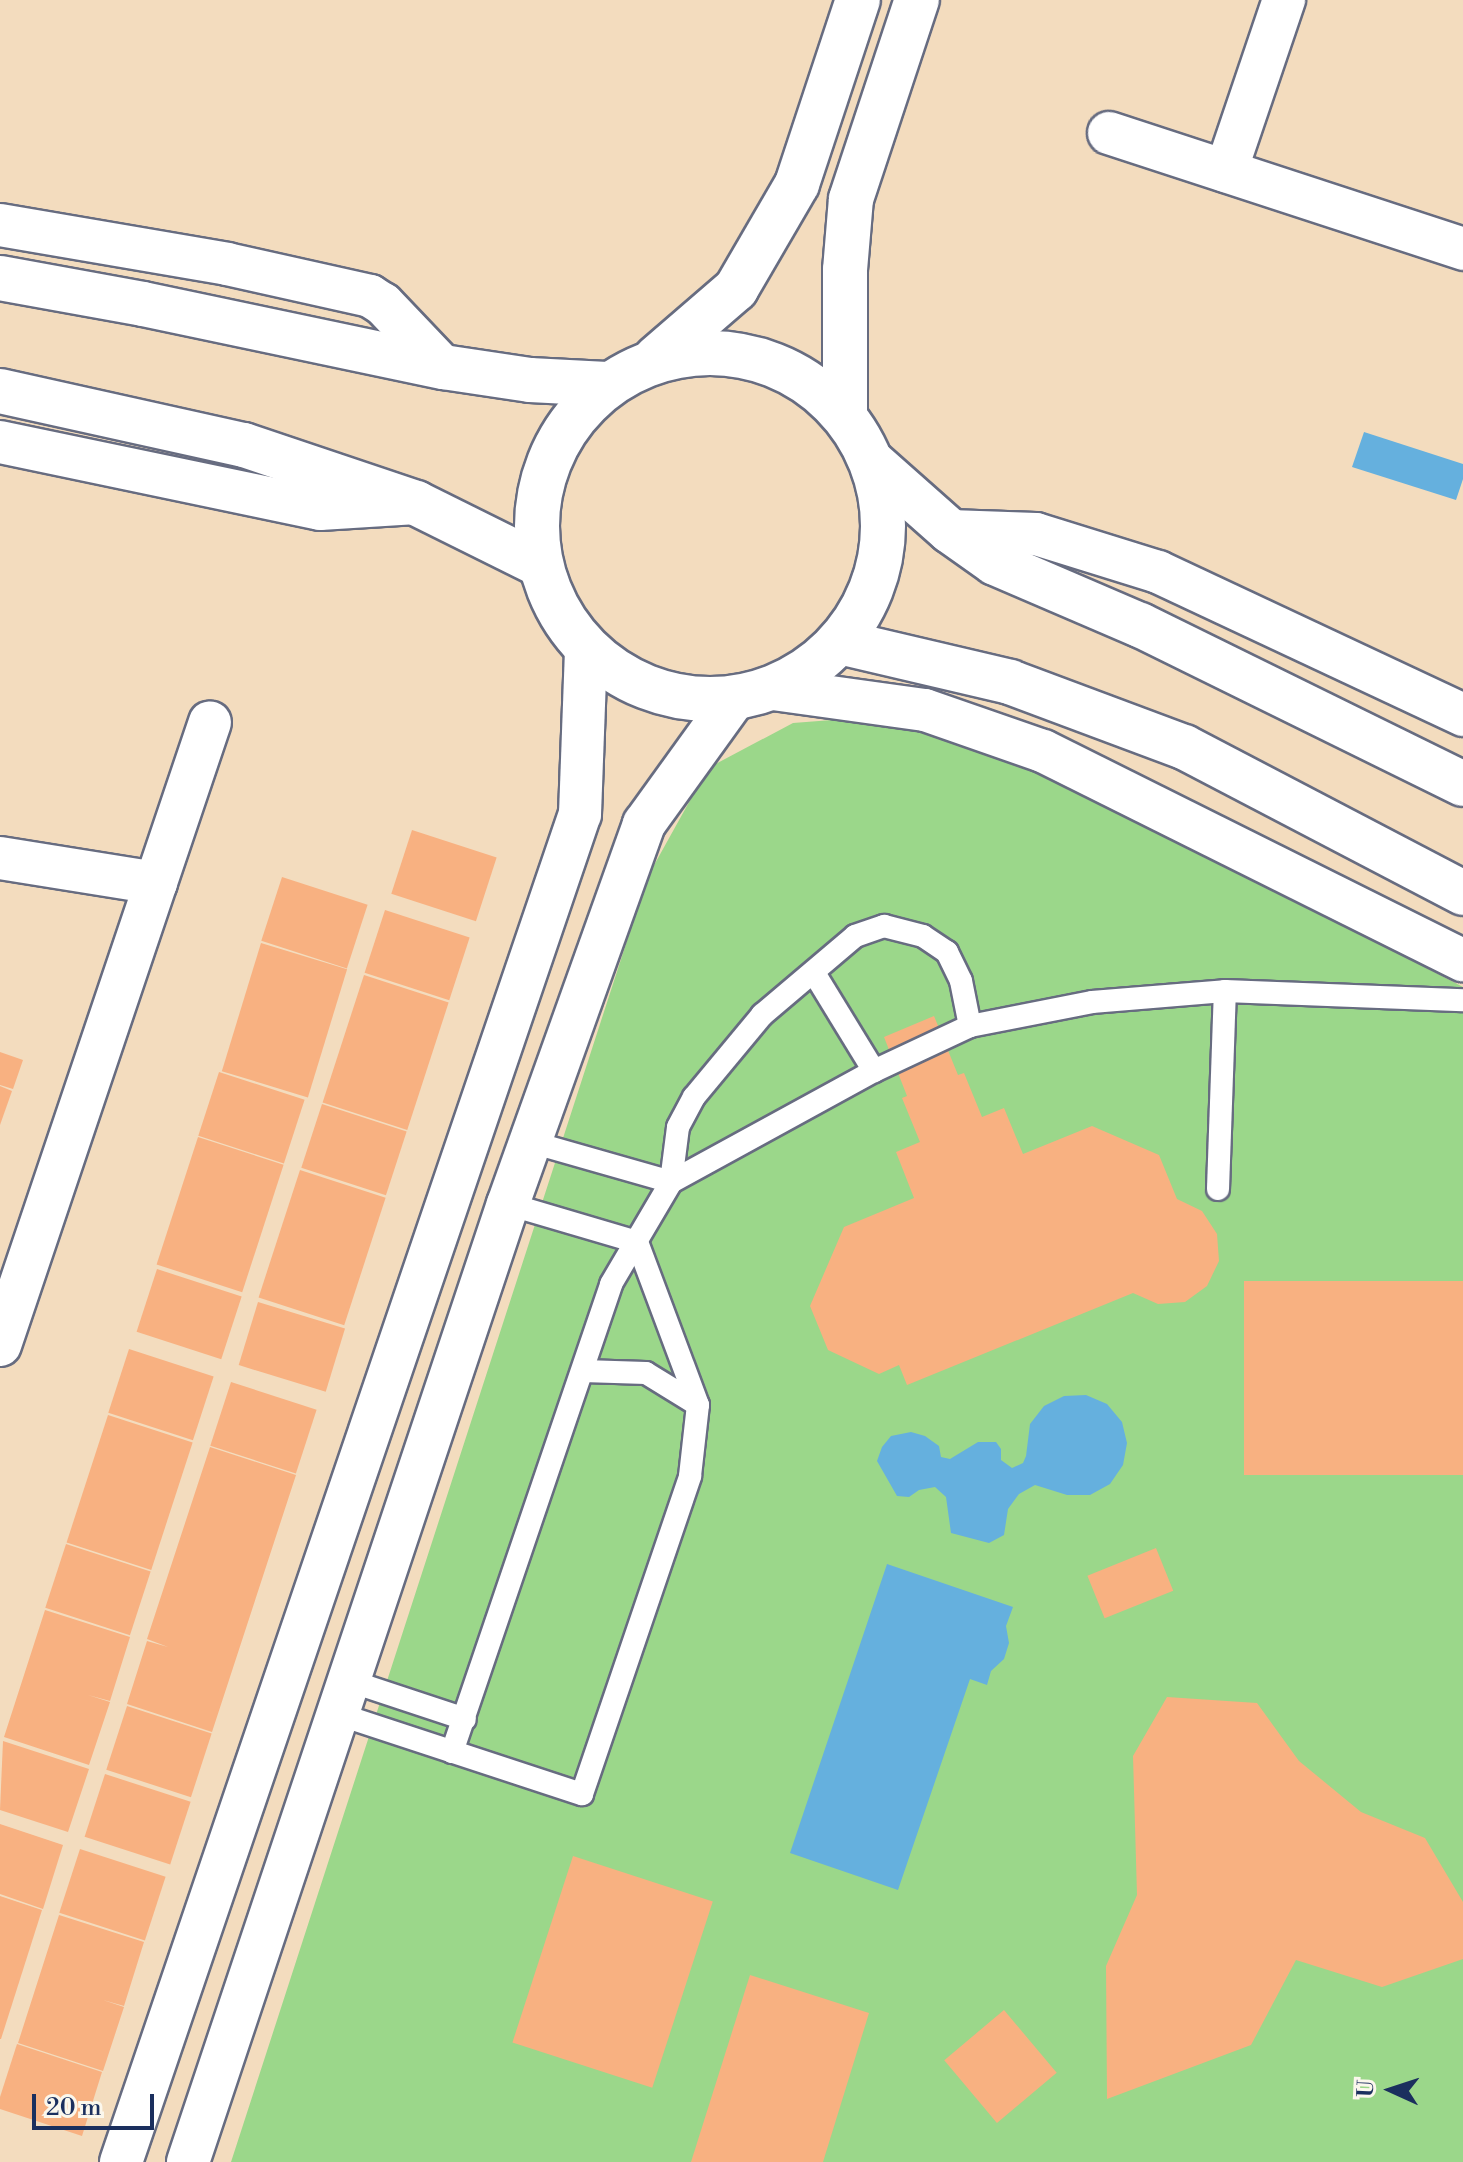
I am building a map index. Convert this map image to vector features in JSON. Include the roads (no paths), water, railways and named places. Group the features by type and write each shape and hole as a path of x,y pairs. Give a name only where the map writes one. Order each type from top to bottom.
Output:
{"street":[{"path":"858,0 797,184 736,289 655,359 607,384 571,420 547,464 536,513 539,564 557,609 586,649 624,678 693,700 753,694 925,710 1043,751 1463,960"},
{"path":"845,416 845,270 851,199 917,0"},
{"path":"1226,171 1284,0"},
{"path":"1109,133 1463,249"},
{"path":"0,225 227,264 370,296 383,304 443,367"},
{"path":"0,278 143,304 443,367 530,380 607,384"},
{"path":"188,2162 508,1204 644,824 753,694 809,669 840,642 866,602 881,557 883,509 872,462 845,416 807,380 759,357 706,350 655,359"},
{"path":"0,391 244,445 416,503 539,564"},
{"path":"0,442 320,509 416,503"},
{"path":"872,462 950,531 995,563 1140,625 1463,784"},
{"path":"950,531 1036,534 1158,572 1463,715"},
{"path":"840,642 1010,682 1184,747 1463,893"},
{"path":"121,2162 580,814 586,649"},
{"path":"0,1345 210,722"},
{"path":"0,858 156,883"}],"lane":[{"path":"452,1752 611,1284 671,1182 678,1127 694,1097 762,1015 855,936 884,926 923,936 947,952 961,981 970,1026"},
{"path":"814,973 874,1071"},
{"path":"531,1142 671,1182 874,1071 970,1026 1092,1002 1225,991 1463,1000"},
{"path":"1218,1189 1225,991"},
{"path":"508,1204 637,1242"},
{"path":"344,1697 452,1752 582,1794 690,1476 698,1405 637,1242"},
{"path":"583,1371 646,1373 698,1405"},
{"path":"344,1697 465,1719"}],"water":[{"path":"1364,432 1463,464 1463,479 1456,500 1352,467"},
{"path":"1086,1395 1107,1404 1122,1422 1127,1443 1123,1465 1110,1484 1090,1495 1067,1495 1035,1485 1019,1494 1008,1509 1004,1535 989,1543 951,1533 946,1497 935,1487 919,1490 909,1497 897,1496 877,1461 882,1447 891,1436 911,1432 925,1436 939,1446 941,1457 950,1459 978,1442 996,1442 1001,1449 1001,1460 1012,1468 1023,1463 1030,1424 1044,1406 1064,1396"},
{"path":"887,1564 1013,1607 1006,1626 1009,1643 1004,1659 991,1671 987,1685 970,1679 898,1890 790,1853"}]}
